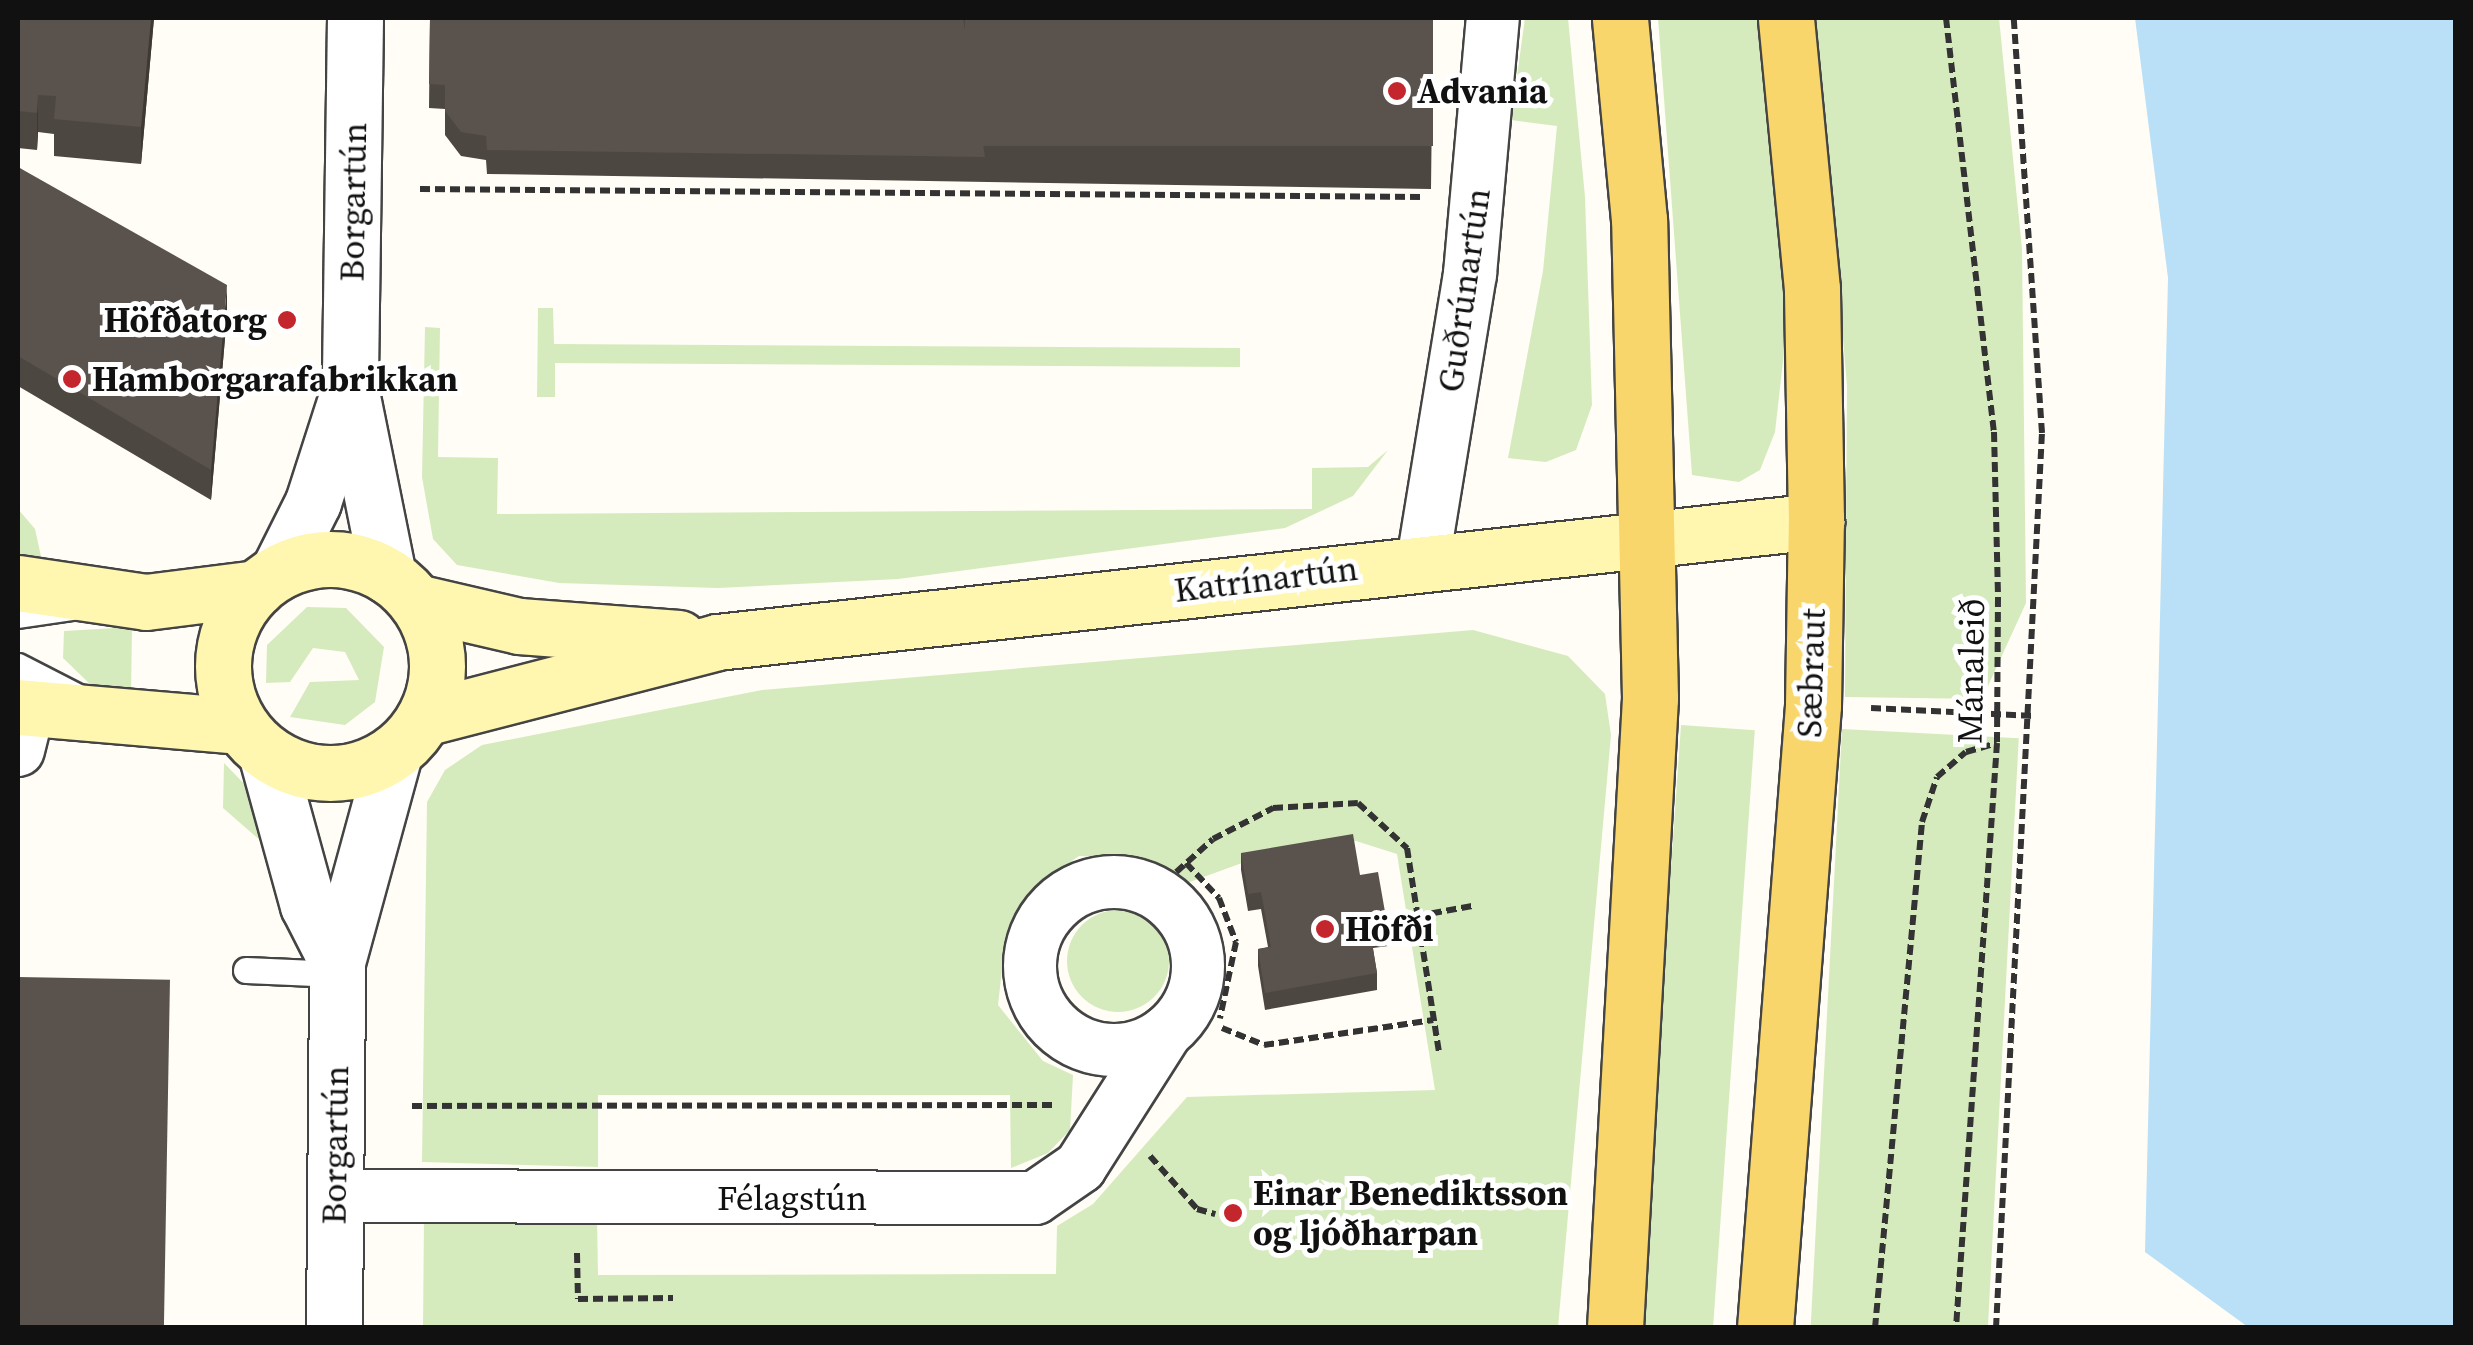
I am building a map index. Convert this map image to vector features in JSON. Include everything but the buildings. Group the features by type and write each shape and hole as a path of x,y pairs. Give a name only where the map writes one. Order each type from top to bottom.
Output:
{"main road":[{"path":"1615,1328 1650,698 1639,220 1620,18"},
{"name":"Sæbraut","path":"1765,1328 1813,706 1816,521 1812,289 1786,18"},
{"name":"Katrínartún","path":"409,736 717,642 1647,536 1816,521"},
{"path":"18,582 98,600 267,580 333,559 402,589"},
{"name":"Borgartún","path":"253,739 222,669 238,611 267,580"},
{"name":"Katrínartún","path":"402,589 519,626 717,642"},
{"name":"Borgartún","path":"402,589 437,659 409,736"},
{"path":"20,708 102,712 253,739 330,774 409,736"}],"street":[{"name":"Borgartún","path":"355,18 350,387 402,589"},
{"name":"Guðrúnartún","path":"1423,561 1470,274 1493,18"},
{"name":"Borgartún","path":"267,580 314,502 350,387"},
{"name":"Borgartún","path":"334,1328 337,968 409,736"},
{"name":"Borgartún","path":"253,739 308,905 337,968"},
{"path":"1154,892 1115,881 1064,897 1032,940 1029,967 1046,1017 1066,1036 1117,1051 1175,1023"},
{"name":"Félagstún","path":"335,1196 1035,1198 1080,1167 1195,990 1194,938 1154,892"}],"lane":[{"path":"18,615 98,600"},
{"path":"246,970 337,968"}],"path":[{"name":"Mánaleið","path":"1946,18 1994,432 1998,714 1956,1328"},
{"name":"Mánaleið","path":"1996,1328 2034,716 2042,433 2014,18"},
{"path":"420,188 1438,198"},
{"path":"1869,708 2034,716"},
{"path":"1876,1328 1922,822 1938,777 1966,752 1997,743"},
{"path":"1154,892 1250,819 1324,799 1358,803 1407,848 1439,1053"},
{"path":"1417,916 1472,906"},
{"path":"1175,1023 1264,1045 1433,1020"},
{"path":"412,1106 1117,1110 1197,1208 1215,1214"},
{"path":"576,1197 578,1299 673,1298"}],"green space":[{"path":"1525,18 1568,18 1585,197 1592,405 1576,450 1546,462 1508,458 1543,271 1557,126 1511,120"},
{"path":"1658,18 1761,18 1789,308 1775,432 1760,470 1739,482 1692,475"},
{"path":"1816,18 1999,18 2022,249 2026,603 1982,699 1845,697 1847,386"},
{"path":"538,308 553,308 554,344 1240,348 1240,367 555,363 555,397 537,397"},
{"path":"425,327 440,328 438,457 498,458 497,514 1312,509 1312,468 1368,467 1388,450 1353,496 1285,528 898,579 718,588 559,583 457,565 433,539 422,477"},
{"path":"18,509 35,529 42,561 18,563"},
{"path":"307,607 346,608 384,647 375,702 345,725 290,717 310,682 359,680 345,652 313,648 290,682 266,683 267,645"},
{"path":"132,627 131,695 94,688 63,658 64,631"},
{"path":"1473,630 1568,656 1605,694 1611,735 1558,1327 423,1327 424,1219 597,1218 598,1275 1056,1274 1057,1226 1093,1204 1187,1097 1435,1090 1397,854 1356,841 1253,859 1187,883 1126,858 1079,856 1041,882 1006,934 998,1005 1043,1061 1073,1075 1070,1130 1048,1153 1011,1168 1010,1095 598,1095 598,1167 422,1162 427,802 445,770 482,745 762,690"},
{"path":"1681,725 1755,730 1713,1328 1639,1328"},
{"path":"1842,729 2019,738 1988,1328 1811,1328"},
{"path":"224,763 255,795 269,832 261,841 223,808"},
{"path":"1118,910 1138,914 1154,925 1165,941 1169,961 1165,981 1154,997 1138,1008 1118,1012 1098,1008 1082,997 1071,981 1067,961 1071,941 1082,925 1098,914"}],"water":[{"path":"2135,18 2455,18 2455,1327 2248,1327 2145,1252 2168,278"}],"place":[{"name":"Advania","path":"1397,91"},
{"name":"Höfðatorg","path":"287,320"},
{"name":"Hamborgarafabrikkan","path":"72,379"},
{"name":"Höfði","path":"1325,929"},
{"name":"Einar Benediktsson og ljóðharpan","path":"1233,1213"}]}
